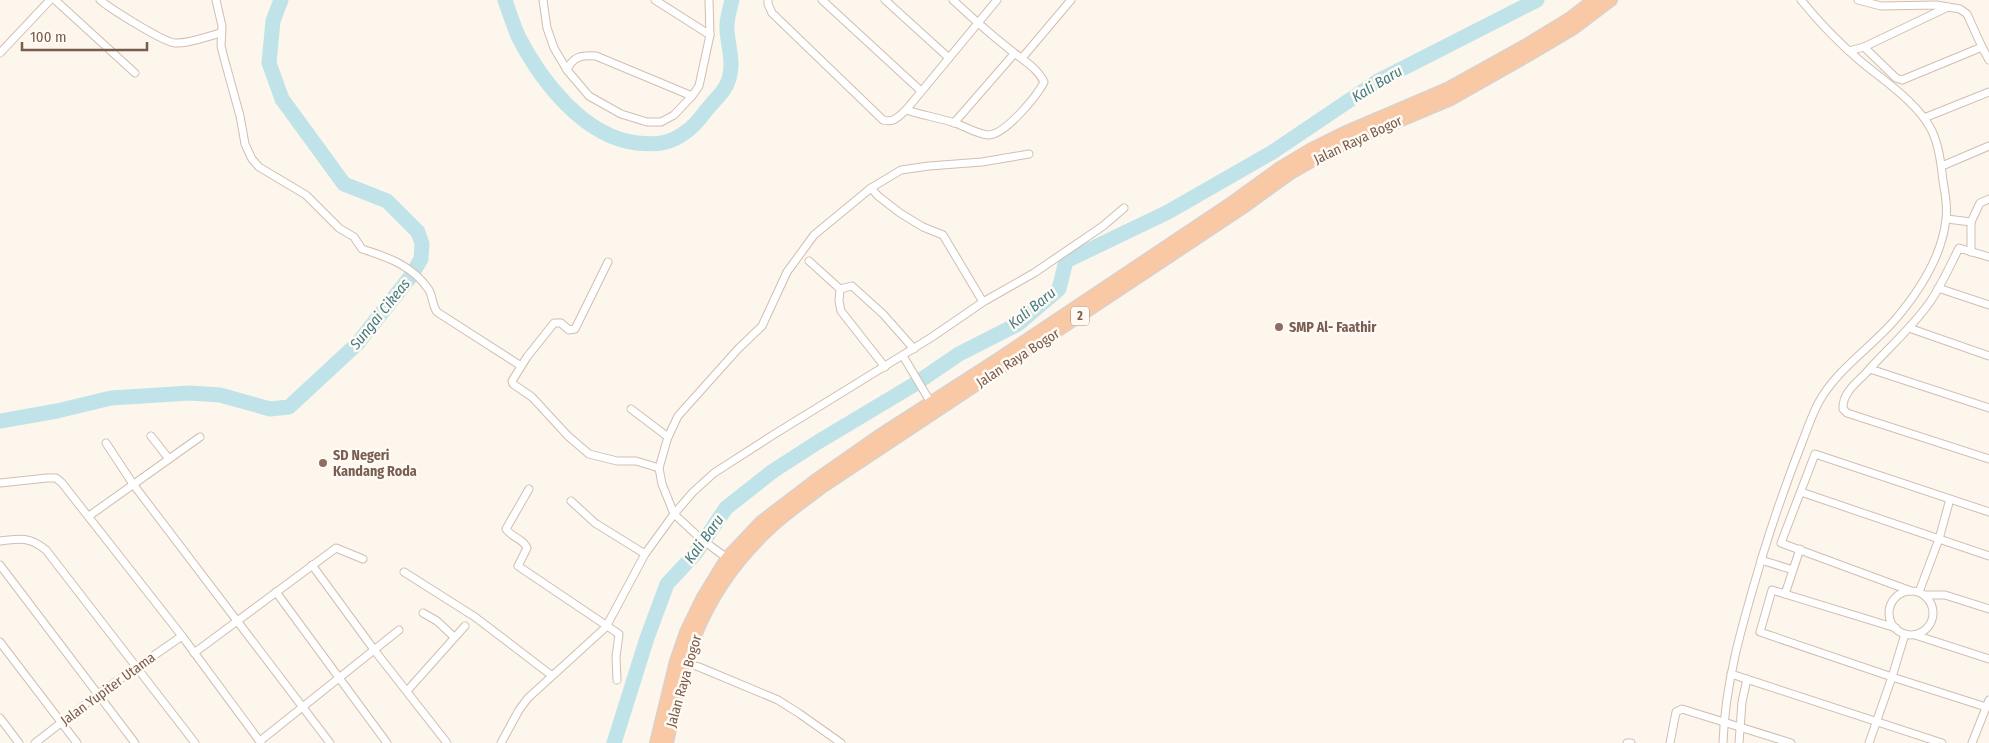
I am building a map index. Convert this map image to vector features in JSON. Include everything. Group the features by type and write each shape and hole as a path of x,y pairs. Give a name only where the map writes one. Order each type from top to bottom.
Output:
{"highway":[{"name":"Jalan Raya Bogor","path":"667,743 686,632 702,599 727,558 754,528 816,480 1006,355 1233,202 1280,168 1344,133 1447,89 1536,39 1569,19 1594,0"},
{"name":"Jalan Raya Bogor","path":"656,743 681,662 703,619 732,569 769,528 822,487 1242,208 1289,174 1349,142 1451,99 1574,28 1611,0"}],"street":[{"path":"0,52 50,0"},
{"path":"56,0 135,73"},
{"path":"100,0 109,8 168,42 182,43 221,33"},
{"path":"216,0 222,26 224,58 237,104 245,144 252,159 259,167 306,195 339,228 354,236 362,249 390,257 402,264 430,292 433,306 437,312 521,366"},
{"path":"543,0 550,36 568,70 589,96 621,114 639,120 661,122 674,115 692,96 698,86 710,35 709,0"},
{"path":"655,0 710,35"},
{"path":"768,0 772,12 883,120 889,122 896,120 906,110 997,0"},
{"path":"822,0 921,91"},
{"path":"886,0 949,58"},
{"path":"906,110 954,123 988,135 997,133 1017,116 1041,89 1044,82 1041,76 1022,58 1014,54 953,0"},
{"path":"1022,58 1071,0"},
{"path":"1723,743 1724,721 1731,674 1762,560 1781,494 1820,400 1844,370 1893,322 1912,299 1942,242 1946,219 1942,166 1932,131 1924,118 1900,94 1822,26 1801,0"},
{"path":"1858,0 1881,6 1936,5 1960,9 1967,14 1989,60"},
{"path":"1849,51 1864,47 1949,7"},
{"path":"1864,47 1896,78 1902,80 1982,47"},
{"path":"954,123 1014,54"},
{"path":"568,70 575,58 596,56 692,96"},
{"path":"1924,118 1989,92"},
{"path":"1942,166 1989,146"},
{"path":"727,558 701,539 674,514 662,484 660,468 668,436 678,416 738,349 762,326 787,272 814,235 871,188 887,177 909,168 982,162 1029,154"},
{"path":"871,188 900,213 923,227 943,235 983,302"},
{"path":"1971,252 1971,222 1980,203 1989,199"},
{"path":"501,743 519,710 551,675 606,626 645,554 674,514 693,492 714,473 903,356 983,302 1034,273 1103,226 1124,208"},
{"path":"1946,219 1971,222"},
{"path":"1989,257 1959,248 1931,301 1910,328 1845,395 1843,405 1843,409 1847,413 1989,459"},
{"path":"809,261 840,289"},
{"path":"608,262 575,329 569,330 561,323 554,323 521,366 512,381 589,454 616,460 636,461 660,468"},
{"path":"840,289 852,286 865,297 914,349"},
{"path":"1938,288 1989,305"},
{"path":"840,289 839,301 841,311 885,367"},
{"path":"1910,328 1989,356"},
{"path":"903,356 931,403"},
{"path":"1870,369 1988,406"},
{"path":"631,410 668,436"},
{"path":"151,436 169,459"},
{"path":"89,516 200,437"},
{"path":"106,443 133,484 330,743"},
{"path":"1915,634 1924,630 1931,623 1933,613 1931,603 1918,593 1781,543 1815,454 1989,512"},
{"path":"0,483 56,478 62,483 182,636 261,742 399,630"},
{"path":"529,489 506,530 524,542 527,548 518,566 619,635 616,656 617,680"},
{"path":"1801,492 1989,556"},
{"path":"1918,593 1939,539 1950,499"},
{"path":"571,501 596,523 645,554"},
{"path":"0,541 19,538 35,541 46,550 195,743"},
{"path":"194,653 236,620 336,548 363,559"},
{"path":"1785,594 1800,549"},
{"path":"1762,560 1793,570"},
{"path":"0,565 135,743"},
{"path":"312,565 375,651 447,743"},
{"path":"404,572 466,610 551,675"},
{"path":"1986,707 1760,632 1772,590 1896,628 1905,634 1915,634 1989,659"},
{"path":"276,592 387,743"},
{"path":"1896,628 1890,620 1890,609 1894,600 1901,593 1945,595 1989,609"},
{"path":"423,613 437,621 454,637"},
{"path":"407,691 466,626"},
{"path":"1868,743 1892,677 1905,634"},
{"name":"Jalan Yupiter Utama","path":"35,743 97,695 182,636"},
{"path":"0,642 77,743"},
{"path":"681,662 699,667 778,700 841,743"},
{"path":"1731,674 1942,743"},
{"path":"1739,743 1742,702 1747,679"},
{"path":"1972,743 1989,700"},
{"path":"1670,743 1676,712 1682,708 1791,743"},
{"path":"0,718 19,743"}],"waterway":[{"name":"Sungai Cikeas","path":"0,421 57,411 111,398 190,393 220,395 270,409 289,407 357,344 411,276 421,259 422,244 418,232 387,201 344,184 282,99 269,63 273,21 281,0"},
{"name":"Sungai Cikeas","path":"505,0 518,36 539,71 566,104 599,130 618,139 651,144 664,143 675,139 687,131 697,122 725,88 731,66 727,26 732,0"},
{"name":"Kali Baru","path":"614,743 647,638 667,584 695,554 726,508 773,471 818,442 915,384 959,354 1018,324 1059,289 1066,261 1168,212 1271,153 1378,81 1537,0"}],"place":[{"name":"SMP Al- Faathir","path":"1279,327"},
{"name":"SD Negeri Kandang Roda","path":"323,463"}]}
